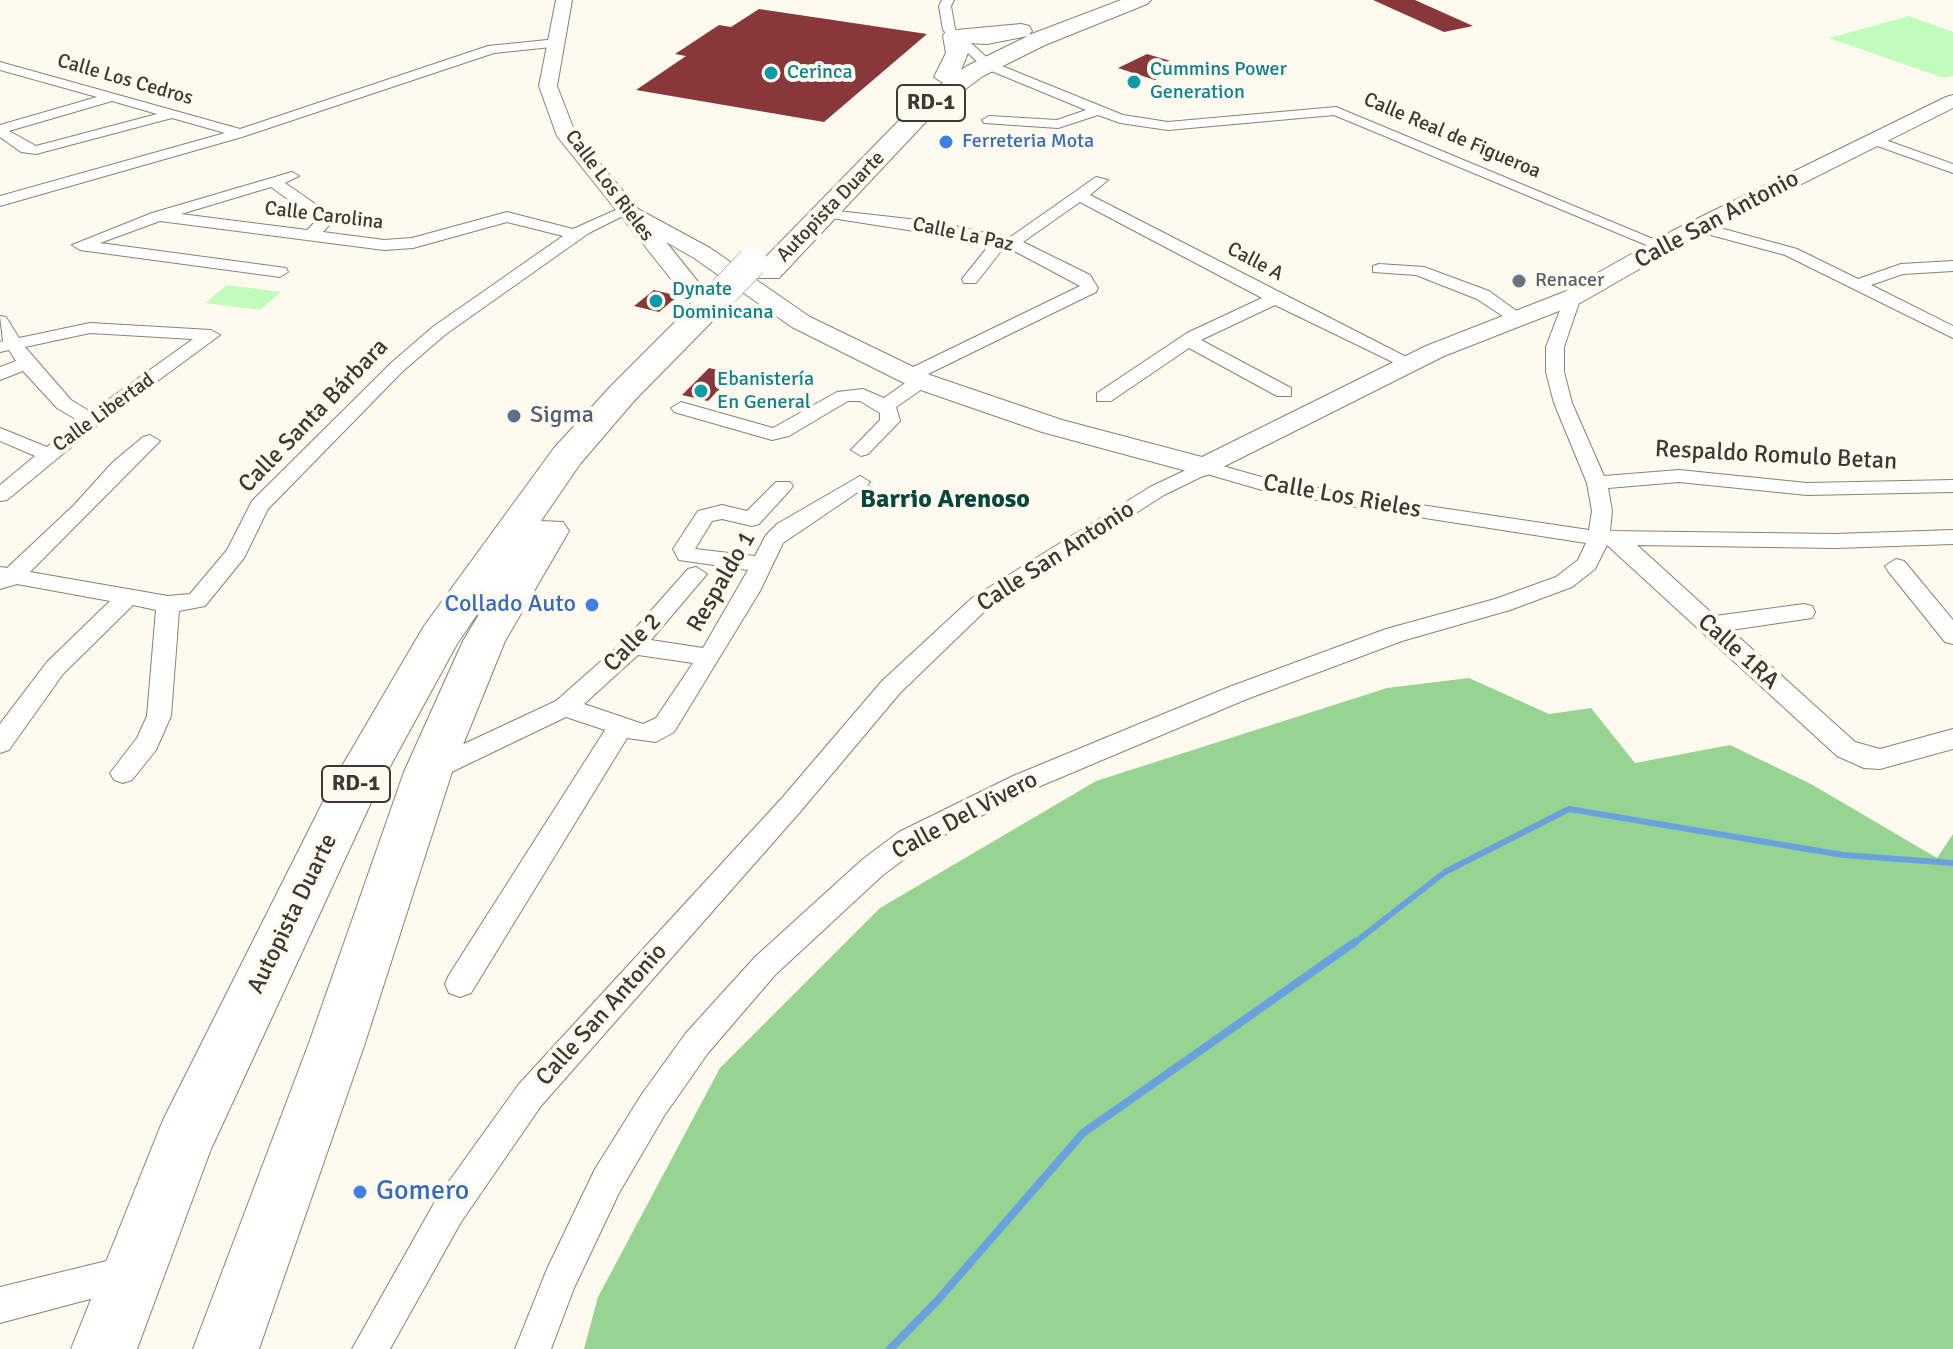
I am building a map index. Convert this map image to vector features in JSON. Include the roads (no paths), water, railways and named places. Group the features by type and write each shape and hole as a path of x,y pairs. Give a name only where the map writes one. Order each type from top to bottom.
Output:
{"highway":[{"name":"Autopista Duarte","path":"104,1349 184,1141 352,791 439,637 567,456 622,394 743,289 825,212 928,105 1021,31 1105,0"},
{"name":"Autopista Duarte","path":"226,1349 337,1043 428,772 484,641 559,515 743,289 897,114 946,77 982,60 1140,0"},
{"path":"946,77 957,53 954,36 987,37 1021,31"}],"street":[{"name":"Calle Los Rieles","path":"564,0 548,86 567,136 625,211 743,289 801,322 916,379 1052,426 1262,484 1367,503 1608,539 1835,541 1953,537"},
{"path":"948,0 945,6 949,30 954,36"},
{"name":"Calle Real de Figueroa","path":"954,36 982,60 1120,119 1168,126 1336,111 1662,246"},
{"path":"0,201 94,177 240,133 492,49 557,43"},
{"name":"Calle Los Cedros","path":"0,66 240,133"},
{"path":"0,130 112,97"},
{"name":"Calle San Antonio","path":"370,1349 449,1210 530,1095 782,816 891,687 980,603 1119,514 1326,403 1516,317 1573,297 1698,227 1953,101"},
{"path":"989,120 1058,124 1098,110"},
{"path":"0,130 26,149 36,150 172,114"},
{"path":"1874,140 1948,163"},
{"path":"280,272 80,246 87,240 157,216 292,176"},
{"path":"970,279 1006,242 1101,180"},
{"path":"274,182 322,215 325,221 312,234"},
{"name":"Calle A","path":"1079,195 1275,298 1411,364"},
{"path":"625,211 702,253 743,289"},
{"name":"Calle Santa Bárbara","path":"4,579 168,604 197,601 236,553 259,506 397,367 467,310 576,235 625,211"},
{"name":"Calle La Paz","path":"825,212 1006,242 1084,279 1090,288 916,379"},
{"name":"Calle Carolina","path":"157,216 399,245 507,217 576,235"},
{"path":"1698,227 1764,242 1953,333"},
{"path":"1856,285 1901,269 1953,266"},
{"path":"1379,269 1418,270 1483,295 1516,317"},
{"path":"1573,297 1555,347 1555,372 1563,403 1597,483 1608,539"},
{"path":"1104,397 1189,341 1275,298"},
{"path":"0,321 8,345 64,404 92,420"},
{"name":"Calle Libertad","path":"0,495 47,454 211,335 90,328 8,345"},
{"path":"1189,341 1284,392"},
{"path":"0,374 26,363"},
{"path":"885,406 916,379"},
{"path":"681,408 772,434 854,393 885,406 890,413 890,421 861,450"},
{"path":"0,434 47,454"},
{"path":"4,579 150,441"},
{"name":"Respaldo Romulo Betan","path":"1597,483 1679,476 1807,489 1953,486"},
{"name":"Respaldo 1","path":"621,726 642,733 656,733 665,725 749,591 760,564 785,529 860,482"},
{"path":"760,564 687,555 684,549 705,516 722,512 752,519 783,486"},
{"name":"Calle 1RA","path":"1608,539 1837,742 1864,758 1880,759 1953,739"},
{"name":"Calle Del Vivero","path":"533,1349 559,1281 607,1181 653,1105 697,1043 765,966 873,867 909,840 1022,783 1238,693 1394,635 1502,605 1564,582 1587,564 1608,539"},
{"path":"1896,566 1953,636"},
{"name":"Calle 2","path":"428,772 565,707 633,646 696,574"},
{"path":"0,743 12,708 129,596"},
{"path":"123,773 147,743 159,716 168,604"},
{"path":"1708,625 1804,612"},
{"path":"633,646 709,657"},
{"path":"460,984 621,726 565,707"},
{"path":"0,1305 134,1272"}],"waterway":[{"path":"1353,944 1445,872 1569,809 1843,855 1953,863"},
{"path":"890,1349 937,1301 1083,1133 1355,942"}],"place":[{"name":"Cerinca","path":"771,73"},
{"name":"Cummins Power Generation","path":"1134,82"},
{"name":"Ferreteria Mota","path":"946,142"},
{"name":"Renacer","path":"1519,281"},
{"name":"Dynate Dominicana","path":"656,301"},
{"name":"Ebanistería En General","path":"701,391"},
{"name":"Sigma","path":"514,416"},
{"name":"Collado Auto","path":"592,605"},
{"name":"Gomero","path":"360,1192"}],"district":[{"name":"Barrio Arenoso","path":"945,500"}]}
